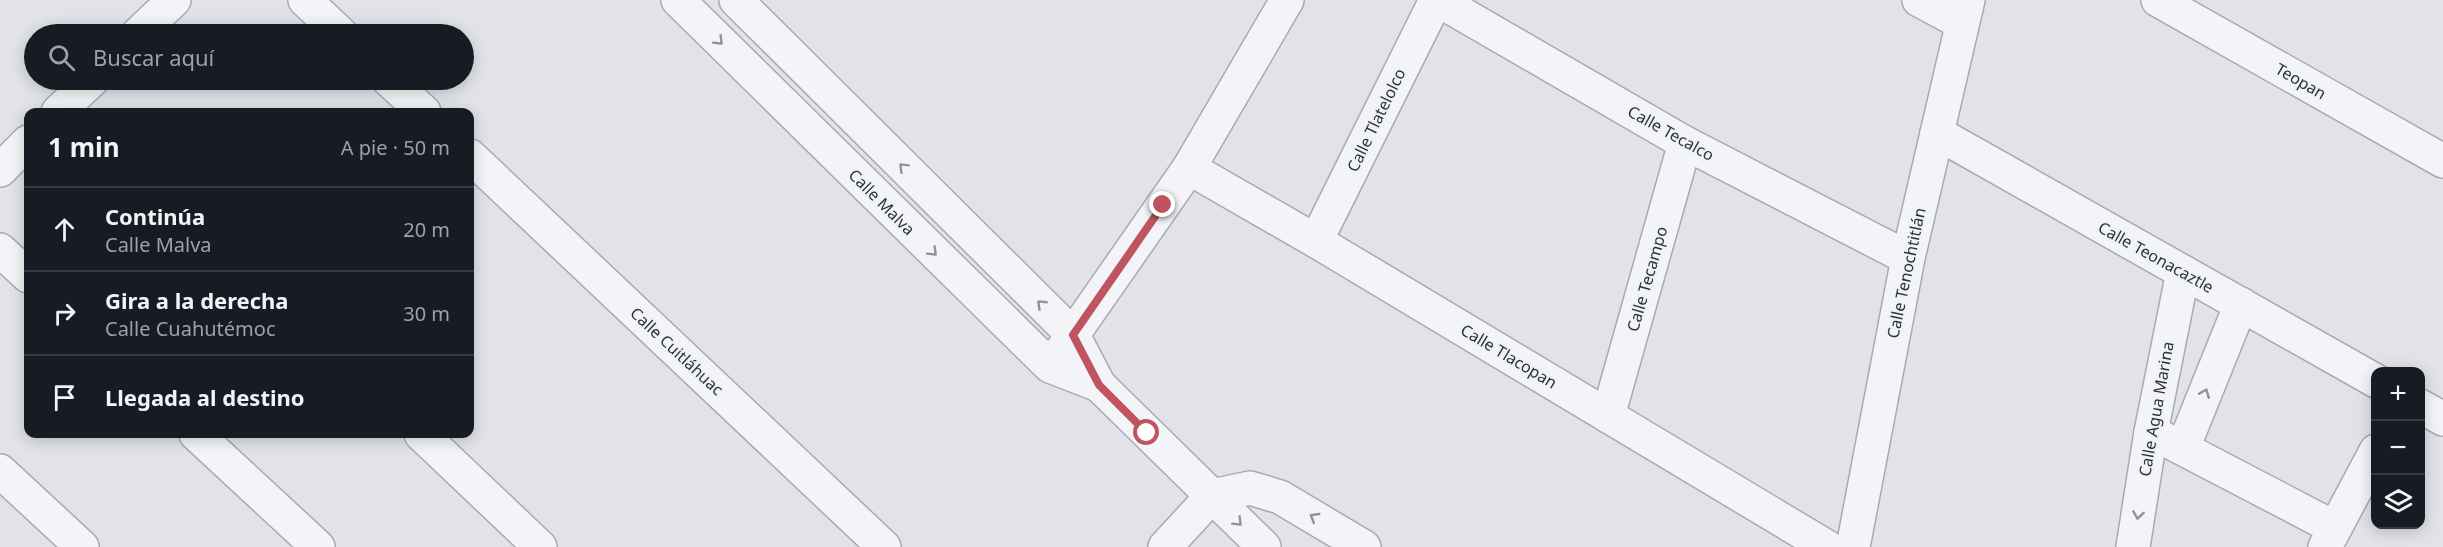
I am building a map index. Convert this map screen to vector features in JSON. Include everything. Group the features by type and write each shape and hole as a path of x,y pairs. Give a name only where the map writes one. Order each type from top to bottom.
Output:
{"street":[{"path":"149,24 174,0"},
{"path":"304,0 330,24"},
{"name":"Calle Malva","path":"678,0 1050,366 1099,385"},
{"name":"Calle Malva","path":"736,0 1073,335 1099,385 1264,547"},
{"path":"1050,366 1189,168 1287,0"},
{"name":"Calle Tecalco","path":"1437,0 1685,143 1908,258"},
{"name":"Calle Tlatelolco","path":"1316,241 1437,0"},
{"path":"1919,0 1965,12"},
{"name":"Teopan","path":"2158,0 2443,161"},
{"name":"Calle Tenochtitlán","path":"1853,547 1908,258 1965,12"},
{"path":"400,90 420,108"},
{"name":"Calle Teonacaztle","path":"1937,133 2371,378"},
{"name":"Calle Tecampo","path":"1608,416 1685,143"},
{"path":"0,170 24,146"},
{"name":"Calle Cuitláhuac","path":"474,160 884,547"},
{"name":"Calle Tlacopan","path":"1189,168 1316,241 1827,547"},
{"path":"0,250 24,272"},
{"name":"Calle Agua Marina","path":"2133,547 2151,432 2183,272"},
{"path":"2183,448 2241,304"},
{"path":"2425,408 2443,419"},
{"path":"2151,432 2183,448 2330,538 2371,460"},
{"path":"200,438 318,547"},
{"path":"425,438 540,547"},
{"path":"0,471 82,547"},
{"path":"1165,547 1212,496 1250,488 1280,497 1364,547"}],"route":[{"path":"1147,433 1099,385 1073,335 1163,205"}]}
